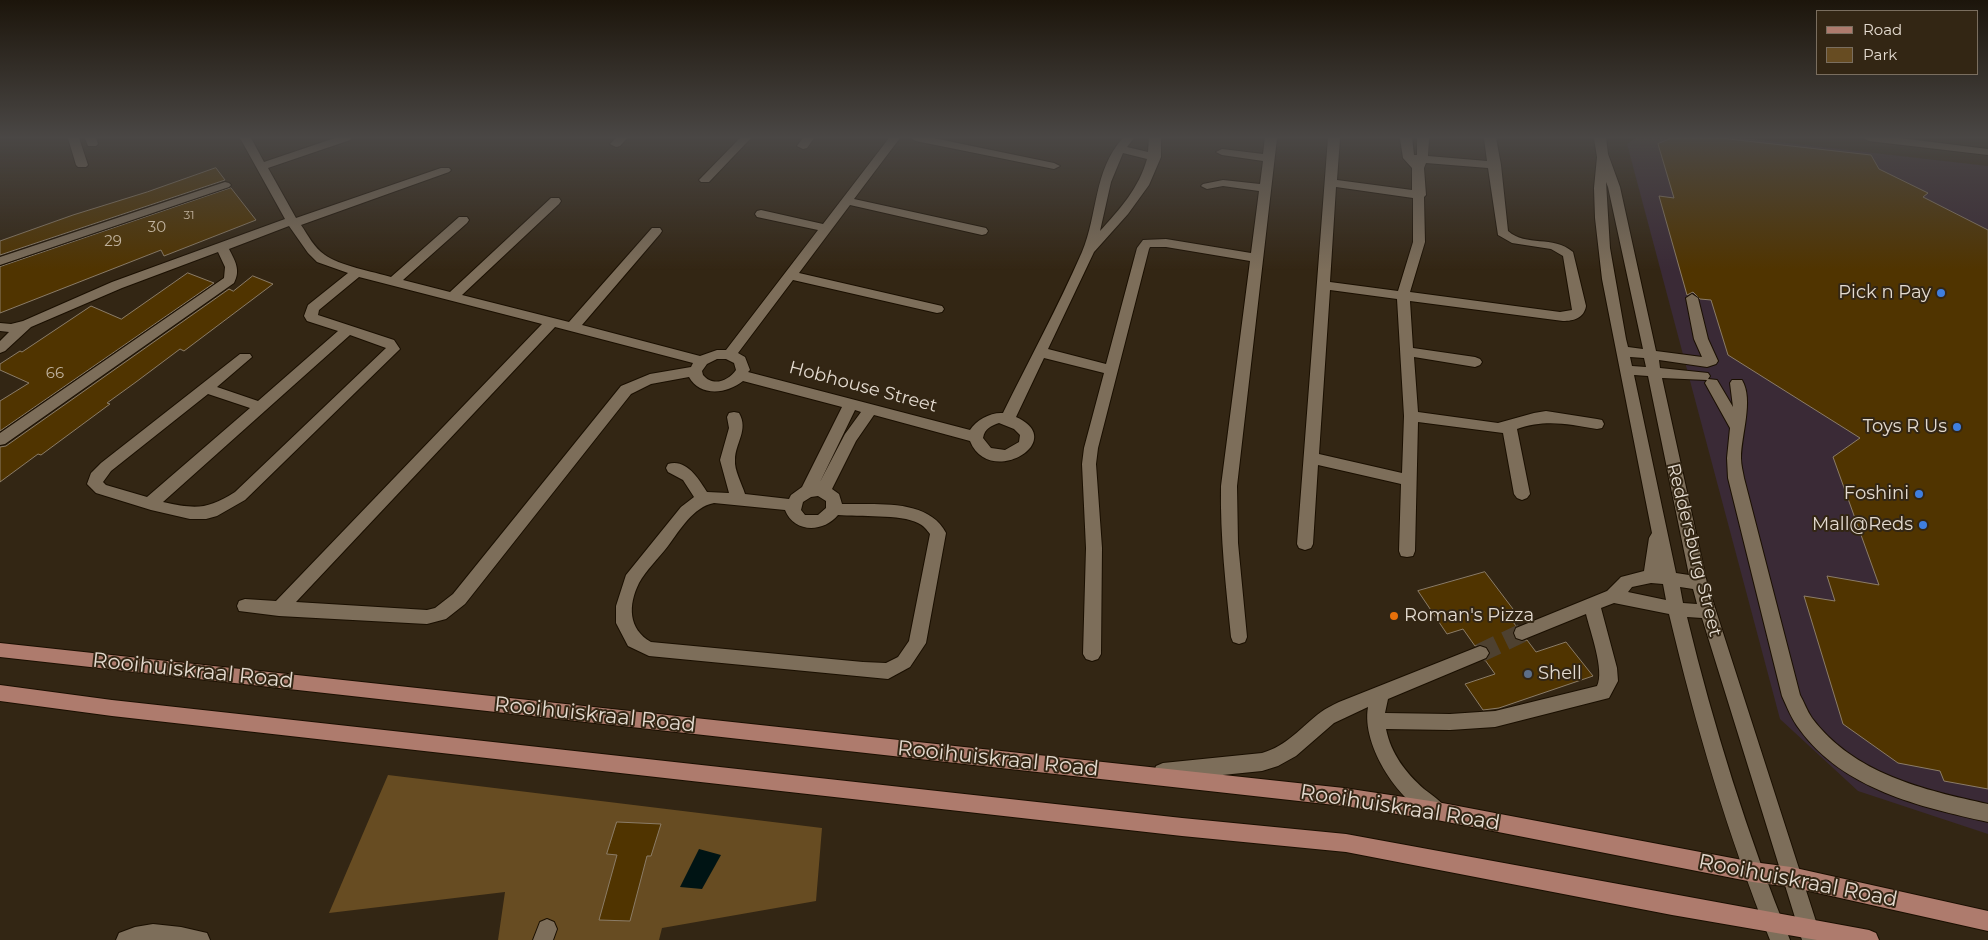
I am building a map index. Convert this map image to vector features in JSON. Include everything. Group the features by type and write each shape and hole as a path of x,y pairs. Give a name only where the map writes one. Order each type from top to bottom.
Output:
{"main road":[{"name":"Rooihuiskraal Road","path":"0,650 1344,797 1437,811 1791,878 1988,921"},
{"path":"0,693 172,714 1346,844 1672,905 1776,931 1869,940"}],"street":[{"path":"270,182 293,222 312,250 321,259 357,272 572,328 699,366"},
{"path":"0,328 11,328 27,324 117,285 221,246 410,182"},
{"path":"729,355 862,182"},
{"path":"1008,418 1089,250 1105,182"},
{"path":"1089,250 1137,196 1144,182"},
{"path":"1239,637 1230,554 1228,505 1265,182"},
{"path":"1407,551 1411,416 1403,294 1419,242 1418,182"},
{"path":"1323,284 1567,317 1574,316 1578,312 1569,255 1566,251 1553,245 1511,239 1502,232 1497,182"},
{"name":"Reddersburg Street","path":"1600,182 1602,224 1610,288 1669,579 1722,784 1776,931"},
{"name":"Reddersburg Street","path":"1612,182 1699,583 1810,934"},
{"path":"1207,186 1223,183 1264,188"},
{"path":"1305,544 1330,183 1420,195"},
{"path":"0,261 224,185"},
{"path":"452,297 554,201"},
{"path":"847,201 982,231"},
{"path":"760,214 827,228"},
{"path":"394,282 463,220"},
{"path":"572,328 656,231"},
{"path":"1092,654 1094,548 1089,464 1091,448 1143,248 1147,243 1166,243 1256,258"},
{"path":"0,440 229,280 233,274 232,268 221,246"},
{"path":"245,357 118,457 96,477 95,484 101,489 151,503 201,513 220,508 245,492 393,349 389,343 312,318 311,312 357,272"},
{"path":"791,275 937,309"},
{"path":"1623,351 1709,361 1701,339 1692,298"},
{"path":"279,609 552,323"},
{"path":"0,348 27,324"},
{"path":"151,503 348,330"},
{"path":"1406,351 1475,362"},
{"path":"1040,352 1111,370"},
{"path":"245,606 427,617 440,614 459,599 626,390 633,384 699,366 715,355 729,355 740,360 742,370 740,375 729,384 712,387 699,382 699,366"},
{"path":"1626,370 1707,380 1737,427"},
{"name":"Hobhouse Street","path":"740,375 975,437"},
{"path":"1738,383 1740,405 1734,458 1736,478 1791,696 1798,716 1813,736 1835,755 1860,772 1896,789 1937,803 1988,813"},
{"path":"206,388 261,407"},
{"path":"815,491 850,404"},
{"path":"815,491 834,500 834,509 824,519 809,522 796,516 793,505 796,499 815,491 871,409"},
{"path":"1411,416 1498,428 1509,427 1528,419 1539,417 1596,424"},
{"path":"734,417 736,428 727,460 739,499"},
{"path":"999,418 1008,418 1022,426 1027,434 1024,446 1018,452 1007,456 989,454 977,444 975,437 976,431 983,423 999,418"},
{"path":"1509,427 1522,494"},
{"path":"1311,458 1409,480"},
{"path":"674,468 686,472 703,500"},
{"path":"793,505 714,497 703,500 686,511 632,580 624,606 624,623 634,641 649,648 863,670 888,670 904,662 917,643 938,533 930,523 909,514 834,509"},
{"path":"1651,576 1658,531"},
{"path":"1522,633 1614,596 1628,582 1651,576 1699,583"},
{"path":"1614,596 1677,609 1707,612"},
{"path":"1375,721 1450,722 1495,720 1603,692 1608,681 1608,668 1592,605"},
{"path":"1142,775 1262,762 1278,757 1290,750 1328,717 1345,708 1480,652"},
{"path":"1380,695 1375,721 1382,747 1396,775 1437,811"},
{"path":"126,940 139,934 164,934 200,940"}],"shaded area":[{"path":"1637,182 1988,182 1988,834 1858,791 1780,719"},
{"path":"699,849 721,855 702,889 680,887"}],"green space":[{"path":"388,775 822,828 816,901 662,928 659,940 498,940 505,892 329,913"}],"building":[{"path":"176,182 219,182 0,255 0,241 73,215"},
{"name":"Mall@Reds","path":"1669,182 1905,182 1928,193 1923,197 1988,230 1988,789 1944,781 1940,771 1898,763 1843,724 1804,596 1835,601 1827,576 1879,585 1833,457 1860,438 1728,355 1711,300 1700,299 1693,292 1687,295 1659,196 1674,198"},
{"path":"231,188 256,220 164,256 161,250 0,313 0,267"},
{"path":"188,273 214,283 0,431 0,401 29,383 0,370 0,364 20,351 22,352 91,306 121,319"},
{"path":"253,276 273,284 184,351 180,349 41,455 38,454 0,482 0,447 6,446 229,289 233,291"},
{"path":"1485,572 1516,613 1508,615 1516,626 1512,632 1514,639 1521,642 1527,640 1536,652 1566,642 1593,676 1499,708 1483,710 1465,684 1495,674 1485,660 1491,652 1487,646 1481,644 1475,646 1463,629 1447,634 1418,591"},
{"path":"617,822 661,824 651,856 647,856 630,921 599,920 617,855 607,854"}],"tunnel":[{"path":"1480,653 1522,633"}],"place":[{"name":"Pick n Pay","path":"1941,293"},
{"name":"Toys R Us","path":"1957,427"},
{"name":"Foshini","path":"1919,494"},
{"name":"Mall@Reds","path":"1923,525"},
{"name":"Roman's Pizza","path":"1394,616"},
{"name":"Shell","path":"1528,674"}]}
